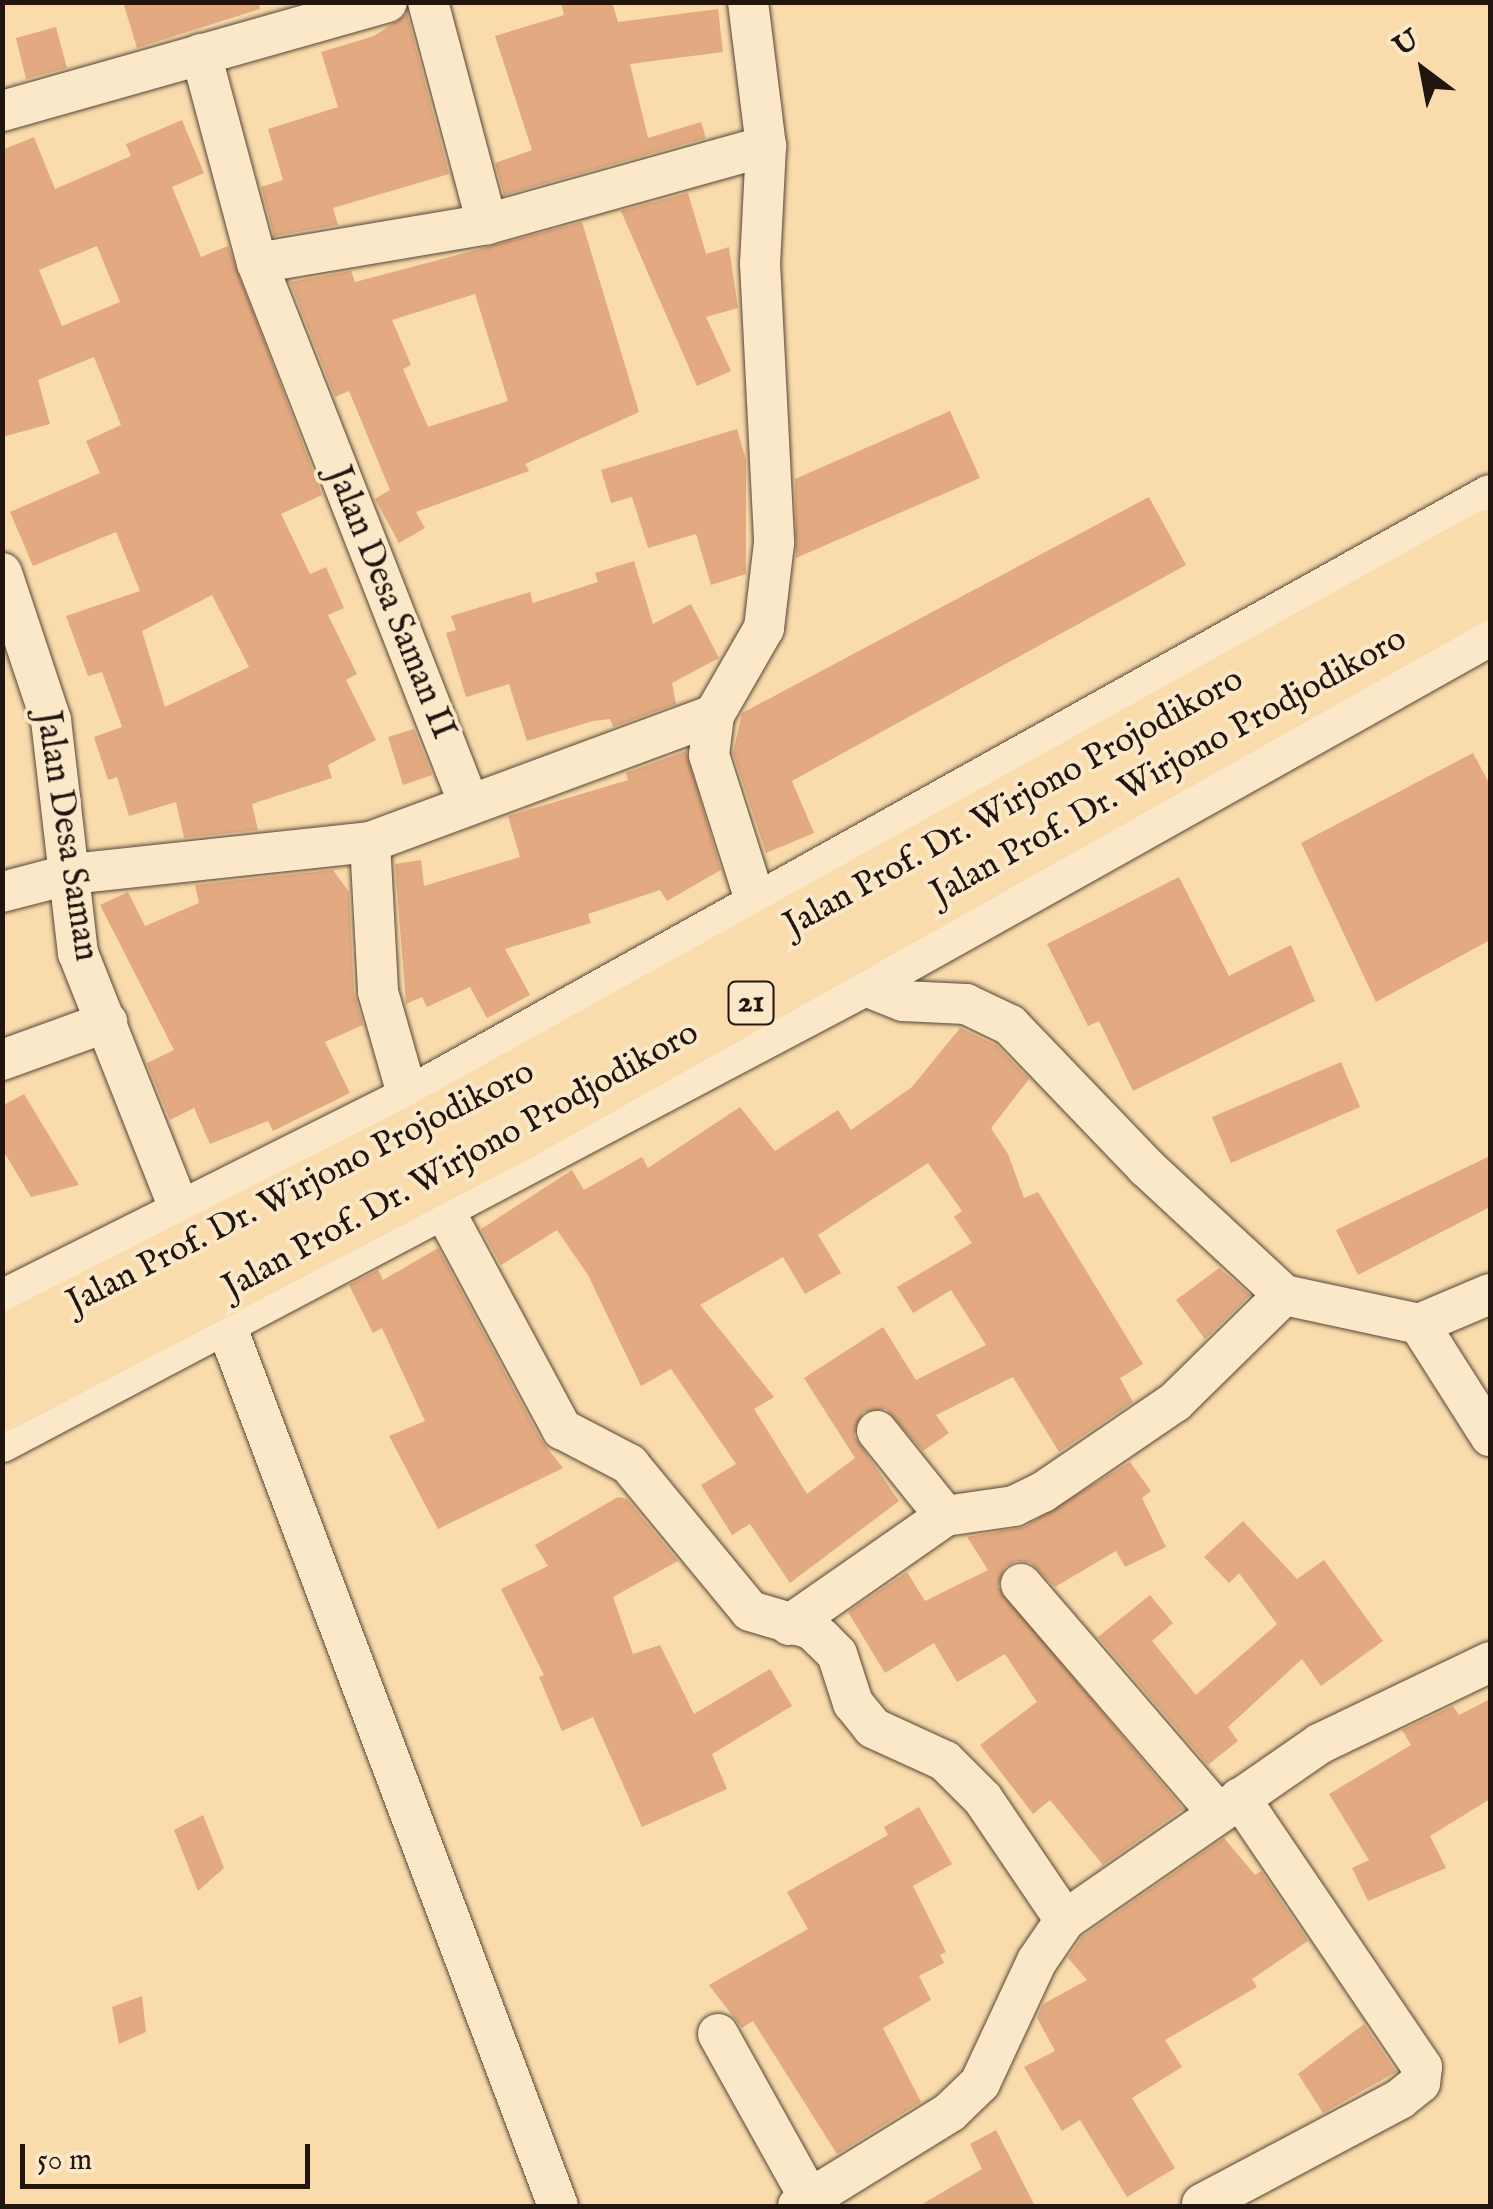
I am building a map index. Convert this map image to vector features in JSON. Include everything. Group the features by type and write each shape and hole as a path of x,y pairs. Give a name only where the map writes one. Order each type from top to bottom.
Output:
{"highway":[{"name":"Jalan Prof. Dr. Wirjono Projodikoro","path":"2,1343 442,1118 1490,536"},
{"name":"Jalan Prof. Dr. Wirjono Prodjodikoro","path":"2,1404 520,1132 1490,586"}],"street":[{"path":"2,112 387,2"},
{"path":"428,2 487,224"},
{"path":"748,2 766,146 760,264 774,542 764,628 714,716 710,755 717,796 756,904"},
{"name":"Jalan Desa Saman II","path":"201,54 256,263 469,804"},
{"path":"256,263 487,224 766,146"},
{"path":"2,1300 179,1208 408,1098 1490,495"},
{"name":"Jalan Desa Saman","path":"2,573 52,720 78,953 179,1208"},
{"path":"2,1442 445,1212 865,986 1490,636"},
{"path":"2,892 71,874 370,842 714,716"},
{"path":"370,842 378,992 408,1098"},
{"path":"865,986 903,1002 966,1004 1010,1024 1146,1167 1284,1295 1419,1324 1490,1294"},
{"path":"2,1060 106,1022"},
{"path":"445,1212 562,1430 629,1464 750,1612 811,1629 837,1654 854,1703 873,1728 946,1761 983,1800 1065,1920"},
{"path":"789,1624 945,1516 1014,1506 1043,1492 1186,1393 1284,1295"},
{"path":"1419,1324 1490,1436"},
{"path":"226,1325 544,2203"},
{"path":"877,1431 945,1516"},
{"path":"1021,1584 1229,1806 1422,2067 1420,2084 1400,2099 1202,2204"},
{"path":"718,2034 804,2203 950,2112 980,2082 1037,1961 1065,1920 1319,1744 1490,1662"}],"building":[{"path":"123,2 259,2 260,9 137,48"},
{"path":"561,2 612,2 618,22 718,9 723,52 630,64 648,138 701,122 706,138 504,195 495,163 532,150 495,36 564,15"},
{"path":"407,14 449,174 333,208 338,225 274,236 261,187 283,180 268,129 338,107 321,52 374,36"},
{"path":"56,27 67,68 26,79 16,38"},
{"path":"182,120 204,173 172,187 201,257 228,246 322,495 281,514 310,574 326,567 344,608 328,615 357,674 346,680 376,740 328,765 332,778 252,804 258,830 184,838 176,802 129,816 117,777 108,780 94,737 122,727 102,672 88,676 66,616 140,591 116,532 33,566 10,512 100,473 86,441 121,425 94,357 38,380 50,424 2,437 2,150 34,137 55,189 131,156 126,144","holes":["97,246 120,302 62,326 39,270","212,595 249,667 165,707 142,631"]},
{"path":"688,193 706,254 729,247 738,308 706,317 731,371 697,386 621,211"},
{"path":"582,222 639,412 525,464 529,471 416,512 425,528 399,543 375,499 390,490 349,391 335,397 290,282 351,271 355,282","holes":["475,294 508,401 428,427 403,369 411,365 392,320"]},
{"path":"950,411 980,478 796,558 795,479"},
{"path":"737,429 746,460 746,574 711,585 696,534 648,548 632,497 611,503 601,470"},
{"path":"1149,497 1186,565 792,781 814,833 766,853 733,753 742,713"},
{"path":"634,561 653,624 691,604 719,658 672,683 676,704 613,727 610,719 593,721 527,741 509,684 466,697 446,633 456,630 451,616 530,592 533,603 598,582 595,573"},
{"path":"414,729 432,775 403,785 388,737"},
{"path":"686,751 721,870 667,901 660,890 588,914 591,923 505,949 530,995 487,1018 470,987 427,1007 422,997 406,1004 395,864 421,860 424,886 520,857 508,816 628,780 626,773"},
{"path":"1473,753 1490,785 1490,940 1376,1002 1301,843"},
{"path":"333,870 349,892 354,993 363,1025 325,1042 350,1093 273,1131 268,1121 210,1144 194,1108 170,1120 147,1063 174,1050 100,905 128,892 145,926 199,903 195,885"},
{"path":"1179,877 1229,976 1291,945 1315,1001 1133,1091 1099,1021 1088,1026 1047,944"},
{"path":"960,1028 996,1045 1029,1079 991,1128 1008,1154 1024,1198 1038,1192 1143,1364 1120,1378 1133,1402 1059,1452 1013,1377 936,1415 949,1433 923,1451 886,1409 863,1412 854,1436 899,1501 790,1583 750,1524 732,1535 701,1485 736,1464 671,1369 641,1386 588,1275 557,1230 501,1265 481,1229 572,1170 584,1190 642,1157 648,1168 740,1107 775,1151 838,1110 851,1130 912,1087","holes":["928,1163 962,1211 954,1217 972,1243 897,1287 913,1313 951,1290 986,1345 916,1380 883,1327 804,1378 855,1458 807,1494 754,1409 774,1397 700,1305 783,1257 805,1294 841,1273 818,1235"]},
{"path":"1341,1062 1360,1107 1231,1163 1212,1117"},
{"path":"24,1094 79,1185 31,1197 2,1149 2,1106"},
{"path":"1490,1156 1490,1207 1358,1275 1336,1230"},
{"path":"438,1248 541,1440 563,1468 438,1529 389,1436 425,1421 382,1328 373,1333 349,1285 378,1270 383,1280"},
{"path":"1219,1268 1250,1295 1205,1339 1176,1300"},
{"path":"1130,1462 1151,1491 1142,1498 1166,1547 1125,1567 1116,1551 1055,1587 1030,1562 1016,1561 1005,1567 998,1587 1183,1809 1103,1865 1050,1800 1033,1814 980,1745 1037,1702 1005,1654 957,1682 934,1643 885,1673 848,1612 907,1572 925,1601 988,1570 967,1537 1024,1527"},
{"path":"618,1497 627,1499 678,1561 613,1597 633,1654 660,1645 694,1714 770,1669 792,1706 712,1754 727,1789 642,1827 593,1717 562,1731 539,1677 544,1675 501,1589 548,1566 535,1545"},
{"path":"1243,1521 1297,1579 1324,1560 1383,1641 1321,1686 1302,1659 1228,1727 1238,1741 1208,1765 1098,1637 1150,1595 1173,1623 1152,1641 1196,1695 1277,1624 1239,1573 1229,1583 1204,1557"},
{"path":"1490,1699 1490,1799 1430,1836 1446,1868 1368,1901 1352,1868 1369,1860 1329,1794 1411,1745 1402,1730 1453,1706 1459,1715"},
{"path":"919,1807 952,1864 913,1886 946,1952 940,1955 944,1963 919,1976 931,2000 883,2028 921,2102 837,2154 753,2021 742,2028 709,1985 808,1929 787,1892 888,1835 884,1827"},
{"path":"203,1815 224,1868 198,1891 174,1830"},
{"path":"1224,1838 1255,1875 1261,1871 1308,1941 1252,1979 1257,1987 1165,2040 1182,2067 1132,2098 1175,2168 1127,2197 1080,2120 1062,2131 1024,2067 1055,2051 1037,2018 1043,2004 1087,1980 1068,1958 1082,1937"},
{"path":"142,1996 146,2032 119,2044 112,2007"},
{"path":"1364,2024 1396,2072 1323,2113 1298,2074"},
{"path":"996,2130 1035,2206 919,2206 982,2169 970,2144"}]}
